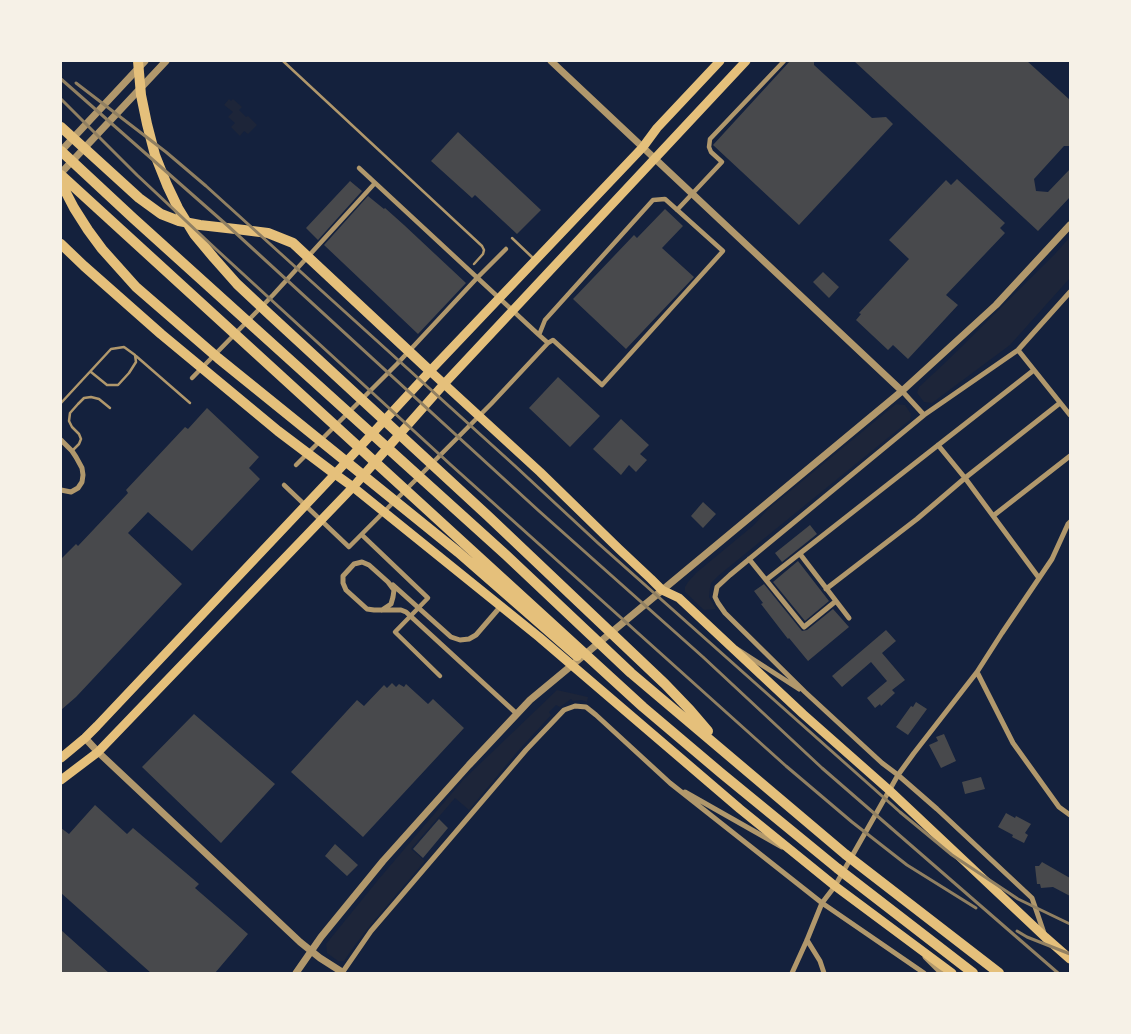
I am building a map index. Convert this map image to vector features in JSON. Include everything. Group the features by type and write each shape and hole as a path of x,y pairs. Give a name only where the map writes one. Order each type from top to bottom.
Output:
{"highway":[{"path":"138,61 141,95 155,155 178,208 194,234 214,258 262,308 419,451 665,684 690,710 723,750"},
{"path":"61,127 139,198 161,214 179,221 200,225 268,233 293,244 430,371"},
{"path":"61,151 506,555 631,673 845,854 999,973"},
{"path":"61,174 644,706 727,778 837,868 973,973"},
{"path":"61,183 74,208 102,249 155,305 458,552 588,665 644,706"},
{"path":"61,244 160,334 278,432 335,474"}],"main road":[{"path":"61,758 85,738 335,474 643,147 657,128 720,61"},
{"path":"61,780 98,752 353,486 444,384 746,61"},
{"path":"430,371 540,472 662,590 679,598 1070,959"},
{"path":"335,474 353,486 572,664 740,809 800,858 952,973"}],"street":[{"path":"61,151 145,61"},
{"path":"61,174 166,61"},
{"path":"551,61 902,391 924,415"},
{"path":"677,210 722,162 711,152 709,147 710,139 784,61"},
{"path":"359,168 548,343"},
{"path":"192,378 273,295 375,183"},
{"path":"284,485 349,547 491,404 548,343 553,340 602,385 723,251 665,199 653,200 545,320 539,335"},
{"path":"296,973 311,950 383,861 468,765 530,700 902,391 996,305 1070,225"},
{"path":"296,465 397,364 506,249"},
{"path":"1045,937 1032,898 937,809 882,763 805,692 724,613 715,597 717,587 749,559 924,415 1018,350 1070,292"},
{"path":"1018,350 1070,415"},
{"path":"766,580 1034,370"},
{"path":"826,589 918,519 965,478 1060,403"},
{"path":"61,440 72,451 82,468 83,475 82,482 78,488 71,492 61,490"},
{"path":"938,445 965,478 1039,578"},
{"path":"993,516 1070,456"},
{"path":"792,973 822,904 835,886 898,775 977,672 1052,559 1070,522"},
{"path":"362,535 428,598 395,632 440,676"},
{"path":"800,554 849,618"},
{"path":"749,559 804,627 836,601"},
{"path":"501,606 476,635 469,639 460,640 451,637 401,591 369,565 362,562 354,564 343,576 346,590 367,609 401,610 406,612 517,714"},
{"path":"382,610 391,604 394,597 394,590 388,582"},
{"path":"726,642 805,692"},
{"path":"977,672 1013,742 1059,807 1070,815"},
{"path":"85,738 300,942 342,973 357,950 378,924 526,750 564,710 575,706 586,707 670,783 822,904 924,973"},
{"path":"670,783 800,858"},
{"path":"807,940 820,961 824,973"},
{"path":"910,942 940,973"}],"lane":[{"path":"283,61 482,246 483,254 474,264"},
{"path":"512,238 535,260"},
{"path":"61,404 111,349 124,348 135,355 190,403"},
{"path":"91,372 106,385 118,385 136,362 135,355"},
{"path":"72,451 81,439 69,421 70,413 84,398 91,397 99,399 110,408"}],"shaded area":[{"path":"229,99 231,101 233,99 242,107 239,110 257,125 248,134 244,131 240,136 231,127 235,123 228,117 233,112 224,105"},
{"path":"1070,237 1070,278 1010,345 932,403 924,402 917,393 919,387"},
{"path":"896,404 905,405 911,414 910,420 718,576 711,583 709,597 716,609 704,610 685,592 685,587 696,573 754,525 767,510"},
{"path":"557,690 588,697 587,702 582,700 573,701 571,699 560,707 556,705 549,712 551,715 469,810 455,798 411,849 425,861 373,922 344,961 338,961 327,953 326,944 463,780"}],"building":[{"path":"790,61 814,61 814,65 872,118 886,117 893,124 799,225 713,145"},
{"path":"854,61 1027,61 1070,100 1070,146 1064,146 1034,179 1036,191 1048,192 1070,169 1070,197 1038,231"},
{"path":"458,132 541,210 517,234 475,195 472,198 431,161"},
{"path":"957,179 1005,223 1000,228 1005,233 946,295 958,305 908,359 893,345 888,350 856,320 861,314 859,313 909,259 889,240 946,180 951,185"},
{"path":"350,181 362,191 318,240 306,228"},
{"path":"368,196 385,208 466,283 418,334 324,245"},
{"path":"665,209 683,226 662,248 694,277 626,349 573,299 634,235 637,238"},
{"path":"823,272 839,287 829,298 813,282"},
{"path":"558,377 600,416 570,447 529,408"},
{"path":"207,408 259,457 249,468 260,479 192,551 148,512 128,533 182,584 76,697 61,710 61,559 76,544 78,546 128,493 126,490 185,427 188,429"},
{"path":"621,419 649,445 640,454 647,460 636,472 629,465 621,475 593,449"},
{"path":"703,502 716,514 703,528 691,516"},
{"path":"810,525 817,534 782,562 775,553"},
{"path":"798,561 829,601 805,621 773,582"},
{"path":"764,584 802,631 807,630 833,609 849,627 808,661 761,604 763,603 754,591"},
{"path":"886,630 896,641 882,653 905,680 892,690 895,693 881,706 880,704 875,708 867,698 887,681 871,662 842,687 832,676"},
{"path":"392,683 396,687 399,684 404,687 406,684 428,704 433,699 464,728 363,837 291,772 357,700 364,706 384,685 387,688"},
{"path":"916,702 927,709 908,735 896,727"},
{"path":"194,714 275,784 221,843 142,767"},
{"path":"944,734 956,761 941,768 929,745 938,741 936,737"},
{"path":"981,777 985,789 965,794 962,782"},
{"path":"95,805 127,834 133,828 199,884 195,888 248,934 215,973 151,973 61,893 61,828 69,834"},
{"path":"1006,813 1031,824 1025,833 1028,835 1024,843 998,827"},
{"path":"439,819 448,828 423,858 413,849"},
{"path":"335,844 358,865 347,876 325,856"},
{"path":"1042,862 1070,878 1070,896 1053,887 1041,888 1040,884 1037,884 1035,866 1039,866"},
{"path":"61,930 109,973 61,973"}],"railway":[{"path":"61,79 228,226 539,511 703,657 822,768 1058,973"},
{"path":"76,83 166,152 206,186 599,544 900,812 952,855 1018,899 1070,924"},
{"path":"61,99 137,175 218,251 451,465 786,766 852,822 907,865 976,908"},
{"path":"1017,931 1027,937 1070,954"}]}
